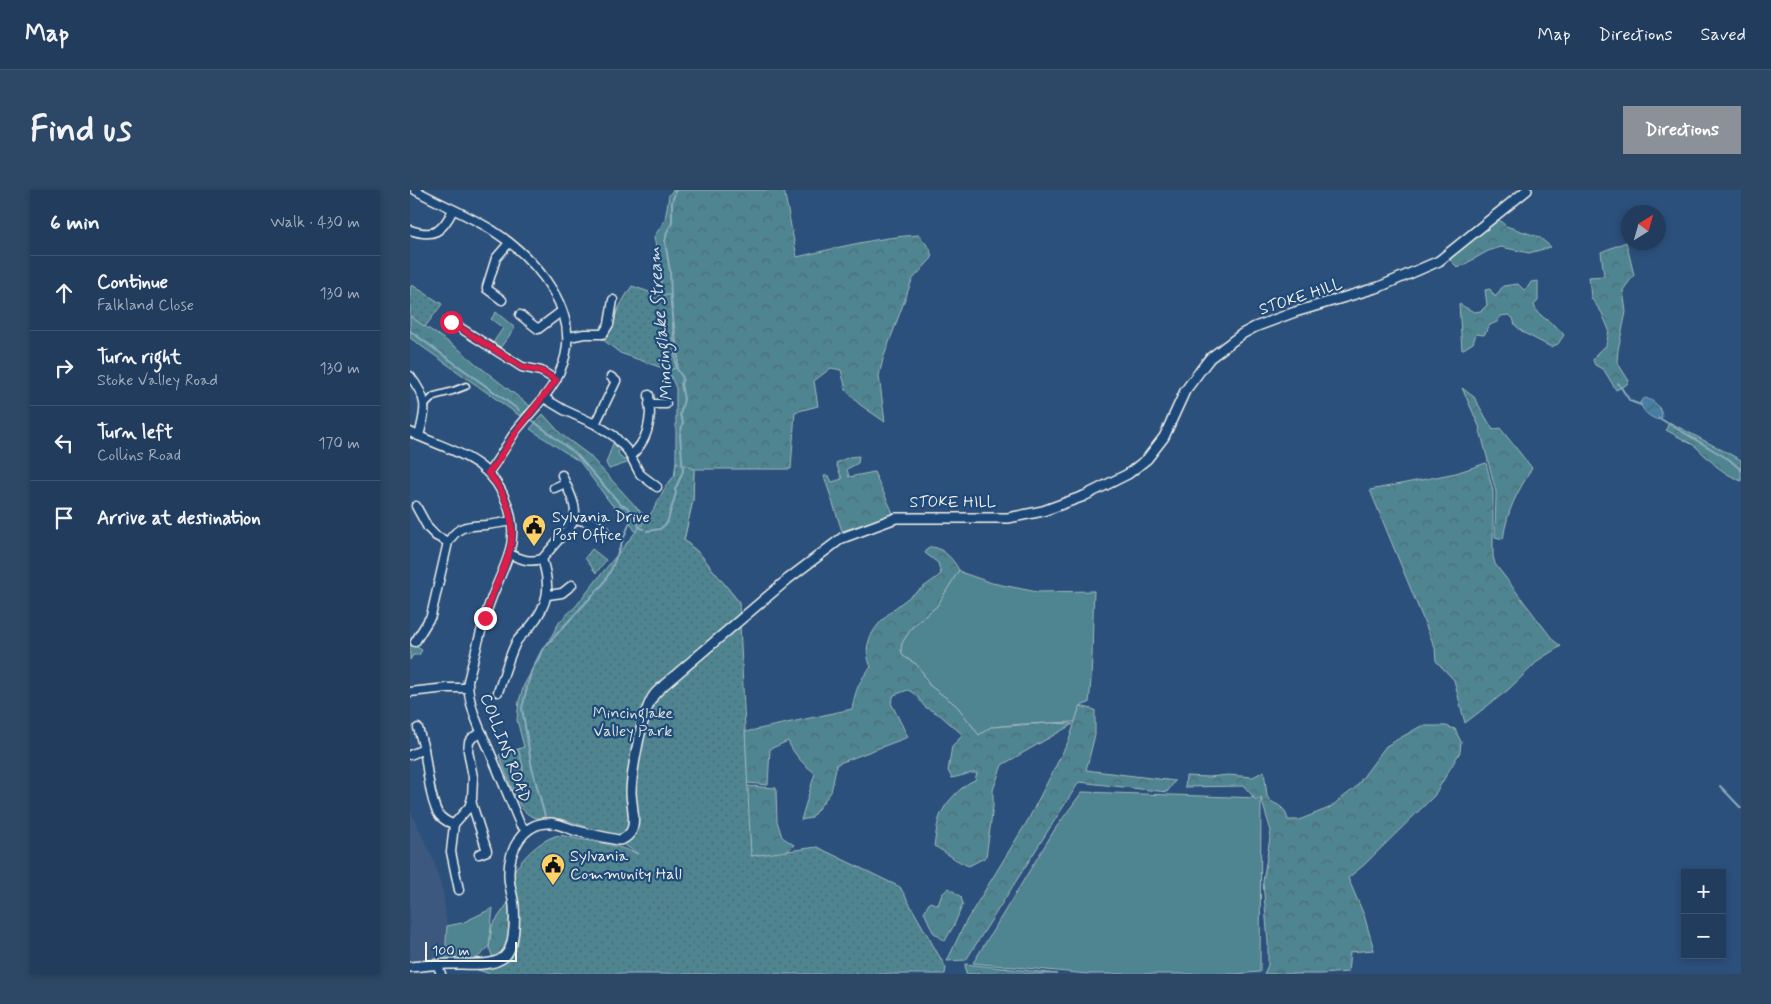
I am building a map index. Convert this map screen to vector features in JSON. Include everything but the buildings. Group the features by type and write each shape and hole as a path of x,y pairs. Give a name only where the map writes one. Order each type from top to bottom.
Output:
{"street":[{"path":"415,190 490,229 509,243 530,261 544,277 562,311 568,337 563,364 556,380 516,432 488,473"},
{"name":"STOKE HILL","path":"527,831 535,825 546,823 618,840 626,837 633,826 631,791 638,744 654,695 788,579 842,538 896,518 1008,518 1043,511 1084,496 1115,481 1139,466 1156,448 1167,432 1186,391 1210,358 1242,334 1295,312 1379,287 1439,261 1527,190"},
{"path":"410,230 428,234 436,232 446,223 452,210"},
{"path":"502,300 487,290 487,287 496,258 509,243"},
{"path":"568,337 584,334 603,334 609,324 613,300"},
{"path":"520,315 538,329 562,311"},
{"path":"451,322 522,367 541,371 556,380"},
{"path":"410,376 421,393 426,410 419,436"},
{"path":"595,424 614,379 625,383"},
{"path":"421,393 434,396 459,390 466,386"},
{"path":"425,405 434,396"},
{"path":"544,398 614,436 623,444 640,474 657,487"},
{"path":"630,456 642,444 647,433 649,400 666,404"},
{"name":"COLLINS ROAD","path":"410,432 464,456 478,465 488,473 504,494 512,536 509,554 486,612 468,681 468,688 472,710 520,824 527,831"},
{"path":"509,554 527,561 542,559 575,519 574,507 563,479 554,488"},
{"path":"416,506 428,528 436,536 448,542"},
{"path":"575,519 584,520 601,530"},
{"path":"415,637 431,616 448,542 453,534 464,527 472,525 510,521"},
{"path":"498,692 517,642 543,609 548,594 547,574 542,559"},
{"path":"548,594 562,593 572,585"},
{"path":"410,692 468,688"},
{"path":"418,728 424,749 429,784 437,812 443,819 454,824"},
{"path":"479,854 487,852 471,802 472,777 468,751 469,742 473,737 482,732"},
{"path":"410,755 424,749"},
{"path":"459,890 451,852 454,824 471,802"},
{"path":"410,967 437,964 468,965 490,963 504,957 513,936 514,907 508,876 509,869 518,841 527,831"},
{"path":"437,964 441,974"}],"shaded area":[{"path":"410,810 433,859 443,892 447,926 445,960 410,962"}],"green space":[{"path":"673,190 784,190 797,257 872,240 919,235 930,249 932,258 912,280 883,359 879,376 885,422 859,404 846,390 841,370 831,368 814,381 818,406 795,412 791,469 694,469 693,500 684,540 700,554 739,602 558,671 673,486 676,462 676,388 668,370 676,367 670,296 658,295 662,278 654,237 665,220 669,195"},
{"path":"1499,220 1506,226 1539,237 1551,247 1529,253 1501,247 1488,251 1458,268 1450,260 1454,253"},
{"path":"1621,244 1621,250 1628,250 1634,275 1623,290 1626,312 1617,362 1629,381 1626,385 1616,390 1604,370 1595,365 1593,360 1598,352 1606,346 1609,330 1602,313 1591,298 1589,277 1604,276 1601,252"},
{"path":"1538,281 1538,301 1534,305 1543,317 1564,335 1558,344 1551,347 1524,333 1515,325 1513,318 1508,315 1501,316 1497,322 1490,325 1484,335 1476,334 1473,343 1462,350 1459,304 1474,312 1481,311 1487,305 1485,290 1490,289 1495,297 1503,286 1518,284 1524,290 1531,282"},
{"path":"412,285 442,304 425,327 410,316 410,288"},
{"path":"632,286 658,295 670,295 676,368 668,370 620,353 602,339"},
{"path":"496,312 515,328 500,348 493,343 503,328 491,319"},
{"path":"410,316 460,350 530,406 520,416 410,338"},
{"path":"1462,388 1474,397 1493,430 1500,428 1532,468 1513,502 1503,539 1495,537 1496,492 1479,426"},
{"path":"543,414 562,435 589,455 647,519 636,533 626,515 612,505 580,462 530,429"},
{"path":"1669,422 1741,460 1741,481 1716,466 1695,446 1666,430"},
{"path":"614,441 620,449 618,453 623,460 628,458 630,462 609,469 606,463"},
{"path":"859,456 858,463 847,469 849,477 874,472 894,515 842,531 824,476 829,476 832,482 842,479 836,463 849,457"},
{"name":"Mincinglake Valley Park","path":"676,462 694,469 693,500 684,540 700,554 739,602 751,856 817,847 900,887 946,968 945,974 490,974 475,969 502,963 514,951 519,927 519,906 514,871 537,846 555,836 561,835 609,845 638,854 612,839 579,824 561,819 534,817 525,811 513,791 523,771 518,749 524,747 517,720 519,701 524,685 560,621 576,606 652,512 666,486 675,475"},
{"path":"1486,463 1493,491 1493,556 1495,564 1554,641 1561,646 1540,659 1508,690 1465,723 1454,680 1436,661 1435,648 1370,490 1456,473"},
{"path":"929,547 934,547 947,554 959,570 937,606 912,627 902,643 901,650 903,656 916,664 929,685 957,706 979,735 991,727 1050,723 1073,724 1002,765 993,790 993,807 986,857 969,866 934,846 938,822 943,810 957,792 975,780 977,773 952,778 948,771 952,746 963,735 940,715 925,707 915,694 908,690 894,695 891,703 908,737 837,764 831,792 811,818 801,820 815,773 799,759 788,741 770,749 768,785 747,783 745,732 852,709 858,686 871,667 867,650 872,634 898,605 941,574 938,563 925,553"},
{"path":"592,549 606,560 596,573 585,558"},
{"path":"959,570 992,583 1037,592 1094,591 1089,703 1080,706 1075,722 991,727 979,735 957,706 929,685 916,664 903,656 901,650 902,643 912,627 937,606"},
{"path":"410,643 422,650 419,655 413,655 410,660"},
{"path":"1080,706 1095,710 1095,735 1086,770 1175,781 1167,792 1079,782 966,960 947,961 965,923 1028,820 1069,740"},
{"path":"1421,726 1446,726 1455,729 1461,742 1460,752 1434,796 1364,865 1348,878 1364,915 1374,950 1350,952 1348,972 1264,974 1268,965 1268,942 1263,882 1271,831 1261,798 1256,800 1244,786 1185,787 1186,776 1209,777 1228,775 1253,777 1264,771 1267,796 1270,801 1282,808 1288,820 1299,820 1329,808 1355,788 1386,746"},
{"path":"518,749 523,771 513,791 499,755"},
{"path":"747,786 776,788 777,821 782,837 794,845 786,852 751,856"},
{"path":"1082,792 1261,798 1260,972 1235,974 1088,974 973,963 1055,829"},
{"path":"519,887 524,974 508,974 492,968 492,955 489,947 492,926"},
{"path":"949,888 961,897 963,904 945,941 933,932 924,912 930,902 938,905 942,894"},
{"path":"493,908 489,947 476,959 445,960 447,926 462,923"},
{"path":"965,964 1049,973 1057,974 966,974"}],"water":[{"path":"1645,398 1659,408 1662,417 1659,420 1650,416 1643,408 1640,402"}],"waterway":[{"name":"Mincinglake Stream","path":"647,531 660,529 667,523 676,493 675,490 683,471 680,435 683,422 680,415 684,399 681,384 683,378 677,369 678,359 671,299 670,271 665,242 667,232 672,223 672,202 676,190"},
{"path":"410,331 519,410"},
{"path":"1618,383 1630,401 1641,405"},
{"path":"1659,418 1730,460 1741,470"},
{"path":"532,420 577,455 621,505 627,507 634,517"},
{"name":"Mincinglake Stream","path":"546,820 532,768 522,708 531,672 542,650 603,584 611,570 632,517 637,520 639,527 643,529"},
{"path":"1720,786 1741,808"}],"place":[{"name":"Sylvania Drive Post Office","path":"534,547"},
{"name":"Sylvania Community Hall","path":"553,886"}],"route":[{"path":"451,322 522,367 545,372 556,380 516,432 488,473 504,494 509,509 512,536 509,554 485,618"}]}
